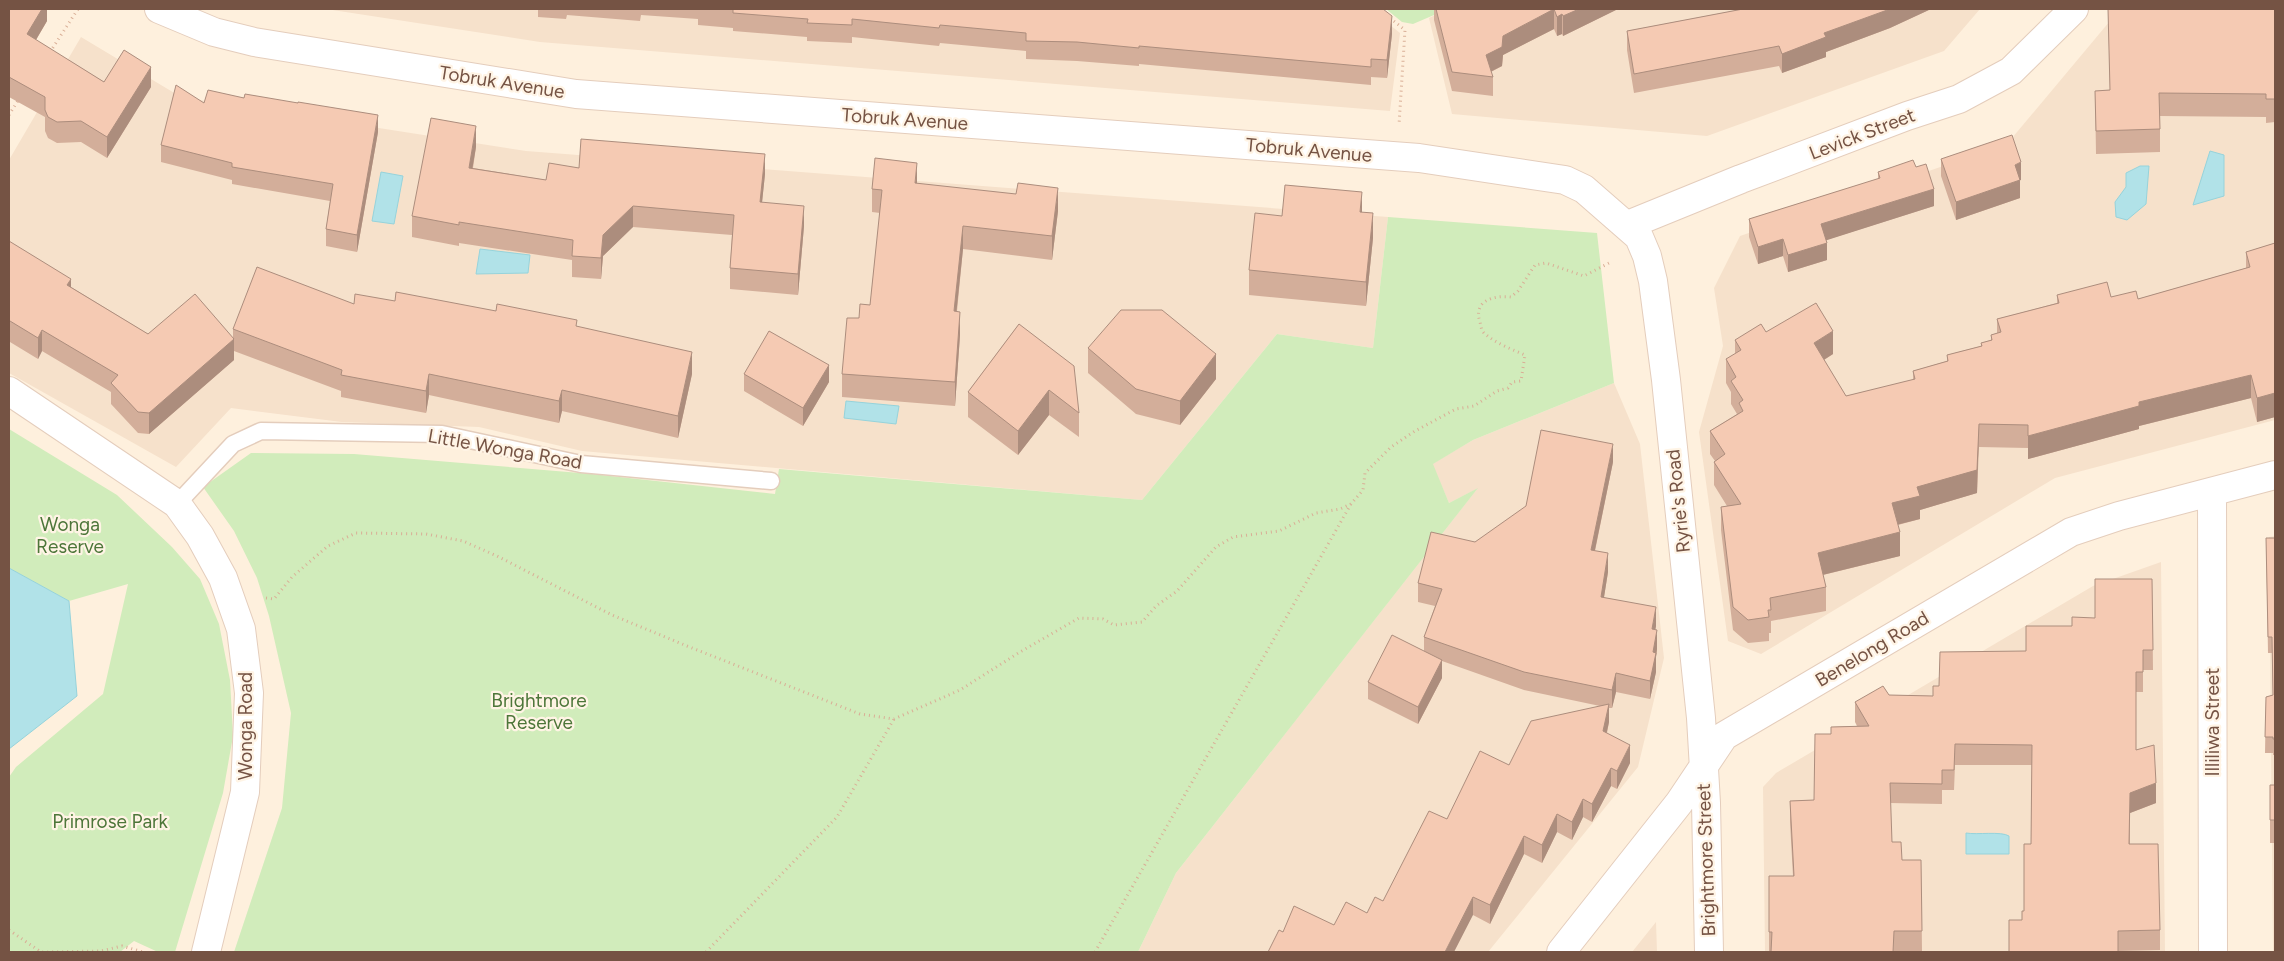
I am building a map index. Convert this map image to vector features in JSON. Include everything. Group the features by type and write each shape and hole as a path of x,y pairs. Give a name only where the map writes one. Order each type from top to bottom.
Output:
{"street":[{"name":"Tobruk Avenue","path":"159,9 214,32 254,42 576,94 1419,158 1565,180 1584,189 1634,231"},
{"name":"Levick Street","path":"1634,231 1741,179 1907,116 1959,99 2010,71 2074,9"},
{"name":"Ryrie's Road","path":"1634,231 1654,281 1701,718 1703,767"},
{"name":"Wonga Road","path":"9,391 177,504 200,536 222,578 241,629 249,693 246,792 206,952"},
{"name":"Benelong Road","path":"1561,952 1679,803 1724,736 2072,532 2119,516 2275,475"},
{"name":"Illiliwa Street","path":"2212,492 2213,952"},
{"name":"Brightmore Street","path":"1703,767 1706,803 1709,952"}],"lane":[{"name":"Little Wonga Road","path":"177,504 233,444 261,431 442,434 580,464 771,481"}],"path":[{"path":"45,60 78,9"},
{"path":"1384,14 1405,30 1399,128 1393,157"},
{"path":"9,116 24,92"},
{"path":"1095,952 1351,504 1363,490 1365,473 1391,447 1415,430 1456,409 1474,406 1497,391 1508,388 1512,382 1521,381 1525,355 1492,339 1482,331 1478,308 1484,301 1501,296 1511,297 1518,291 1535,265 1546,263 1584,276 1609,263"},
{"path":"264,598 274,599 292,577 328,546 356,533 426,534 463,541 612,614 687,646 860,714 894,719 960,690 1020,652 1080,618 1103,619 1114,625 1142,622 1156,606 1177,591 1216,547 1233,537 1279,531 1316,513 1340,509 1351,504"},
{"path":"706,952 837,817 894,719"},
{"path":"9,930 40,952 101,952 122,946 143,952"}],"shaded area":[{"path":"326,9 1370,9 1400,33 1390,111 540,42"},
{"path":"1448,9 1980,9 1944,51 1707,136 1452,114 1429,18"},
{"path":"2120,9 2275,9 2275,420 2055,478 1761,654 1728,641 1699,432 1723,346 1714,288 1740,236 2007,144"},
{"path":"81,37 181,97 526,151 1388,217 1373,348 1277,334 1142,500 582,451 479,427 342,422 231,408 176,467 9,373 9,160"},
{"path":"1614,383 1640,444 1664,658 1638,767 1488,952 1138,952 1176,873 1477,489 1449,503 1432,464 1473,440"},
{"path":"2275,536 2275,952 2273,952 2269,537"},
{"path":"2161,562 2165,952 1765,952 1763,787 1776,773 2093,586"},
{"path":"1656,922 1657,952 1632,952"}],"green space":[{"path":"1386,9 1448,9 1413,24 1402,22"},
{"name":"Brightmore Reserve","path":"1388,217 1597,233 1614,383 1473,440 1433,464 1449,503 1478,488 1176,873 1138,952 234,952 282,808 291,713 269,616 257,578 234,531 203,487 251,453 354,454 592,474 775,494 779,469 1142,500 1277,334 1373,348"},
{"name":"Primrose Park","path":"9,429 117,495 172,547 200,579 219,624 230,680 233,736 223,793 175,952 158,952 134,941 120,952 9,952 9,777 16,767 103,694 128,584 69,601 9,568"}],"water":[{"path":"2210,151 2224,155 2224,196 2193,205"},
{"path":"2140,166 2149,166 2146,204 2127,220 2116,217 2115,202 2126,187 2126,173"},
{"path":"381,172 403,176 394,224 372,221"},
{"path":"480,249 530,255 528,273 476,274"},
{"path":"846,401 899,406 896,424 844,418"},
{"path":"9,568 69,601 77,696 9,749"},
{"path":"1966,833 2009,836 2009,854 1966,854"}],"building":[{"path":"9,9 42,9 27,34 104,82 124,50 151,67 107,137 81,121 57,122 48,117 45,110 45,97 9,77"},
{"path":"733,9 1383,9 1392,16 1387,60 1371,59 1371,67 1139,46 1139,48 1077,42 1026,41 1026,33 940,25 939,28 852,19 852,25 807,23 808,19 733,13"},
{"path":"1436,9 1554,9 1503,36 1502,47 1486,55 1493,77 1452,72"},
{"path":"1554,9 1579,9 1557,17"},
{"path":"1743,9 1890,9 1824,33 1826,37 1782,54 1779,46 1634,74 1627,31"},
{"path":"2108,9 2275,9 2275,99 2266,99 2266,94 2159,93 2160,129 2096,131 2095,91 2110,90"},
{"path":"176,85 204,103 208,90 244,98 245,94 378,115 357,235 326,229 333,184 232,167 232,163 161,145"},
{"path":"431,118 476,126 469,168 546,180 549,163 579,168 581,139 765,154 760,202 804,206 798,274 730,268 734,215 633,206 603,235 601,258 572,256 573,240 459,222 459,225 412,216"},
{"path":"2012,135 2021,162 2015,165 2020,180 1956,202 1941,159"},
{"path":"875,158 917,163 915,183 1016,194 1018,183 1058,188 1052,236 963,226 954,311 960,312 955,382 842,374 847,318 859,318 860,304 870,305 882,190 872,189"},
{"path":"1913,160 1916,167 1926,164 1934,189 1821,224 1827,243 1788,255 1783,239 1758,247 1749,219 1880,178 1878,172"},
{"path":"1285,185 1362,192 1360,212 1373,213 1366,282 1249,270 1255,213 1282,216"},
{"path":"9,241 71,279 67,285 148,334 195,294 234,339 149,413 138,412 111,383 118,375 42,330 38,338 9,322"},
{"path":"2275,243 2275,393 2257,398 2251,375 2139,402 2139,406 2028,436 2028,425 1979,424 1977,470 1917,487 1920,496 1892,503 1900,532 1818,553 1826,587 1770,598 1771,610 1768,610 1769,617 1748,620 1733,607 1721,507 1741,504 1714,462 1725,454 1710,431 1743,411 1739,403 1743,400 1731,381 1736,377 1726,359 1741,350 1735,340 1761,324 1766,332 1816,303 1833,331 1814,343 1846,396 1915,379 1913,371 1948,361 1947,355 1982,346 1981,343 1992,340 1991,335 2001,332 1997,319 2059,303 2057,295 2107,282 2111,297 2136,291 2138,299 2250,267 2246,252"},
{"path":"257,267 354,304 355,294 395,301 396,292 496,311 497,304 577,320 576,326 692,352 678,416 562,390 559,401 429,374 426,391 341,375 342,370 233,329"},
{"path":"1121,310 1162,310 1216,354 1180,401 1136,389 1088,348"},
{"path":"1019,324 1074,366 1079,413 1049,390 1018,431 968,392"},
{"path":"769,331 829,365 803,408 744,374"},
{"path":"1541,430 1613,444 1591,550 1608,553 1601,597 1656,607 1652,629 1657,630 1653,652 1656,653 1650,681 1616,673 1612,690 1524,672 1424,637 1442,589 1418,583 1431,532 1475,542 1526,506"},
{"path":"2266,538 2275,538 2275,739 2273,737 2265,737 2266,697 2273,695 2272,637 2268,637"},
{"path":"2095,579 2152,579 2153,650 2143,650 2143,672 2136,672 2136,750 2154,745 2156,783 2130,793 2129,844 2158,844 2160,930 2118,931 2118,952 2009,952 2009,920 2022,920 2022,911 2024,911 2024,844 2031,844 2032,745 1955,744 1954,770 1942,770 1942,784 1890,783 1892,842 1901,842 1902,860 1921,860 1922,931 1894,931 1893,952 1771,952 1772,932 1769,932 1769,876 1794,876 1790,801 1814,800 1815,734 1831,734 1831,727 1869,726 1855,702 1883,686 1889,695 1933,696 1933,686 1939,686 1940,652 2026,651 2026,626 2072,626 2072,617 2095,618"},
{"path":"1392,635 1442,660 1418,707 1368,682"},
{"path":"1609,704 1603,731 1630,745 1617,771 1611,768 1592,804 1583,799 1572,822 1557,814 1542,845 1524,836 1490,905 1473,897 1445,952 1268,952 1279,930 1283,932 1294,906 1334,925 1346,902 1367,913 1375,897 1383,901 1429,811 1447,819 1480,751 1509,765 1531,721"},
{"path":"2270,785 2275,785 2275,820 2270,820"}],"park label":[{"name":"Wonga Reserve","path":"70,535"}]}
